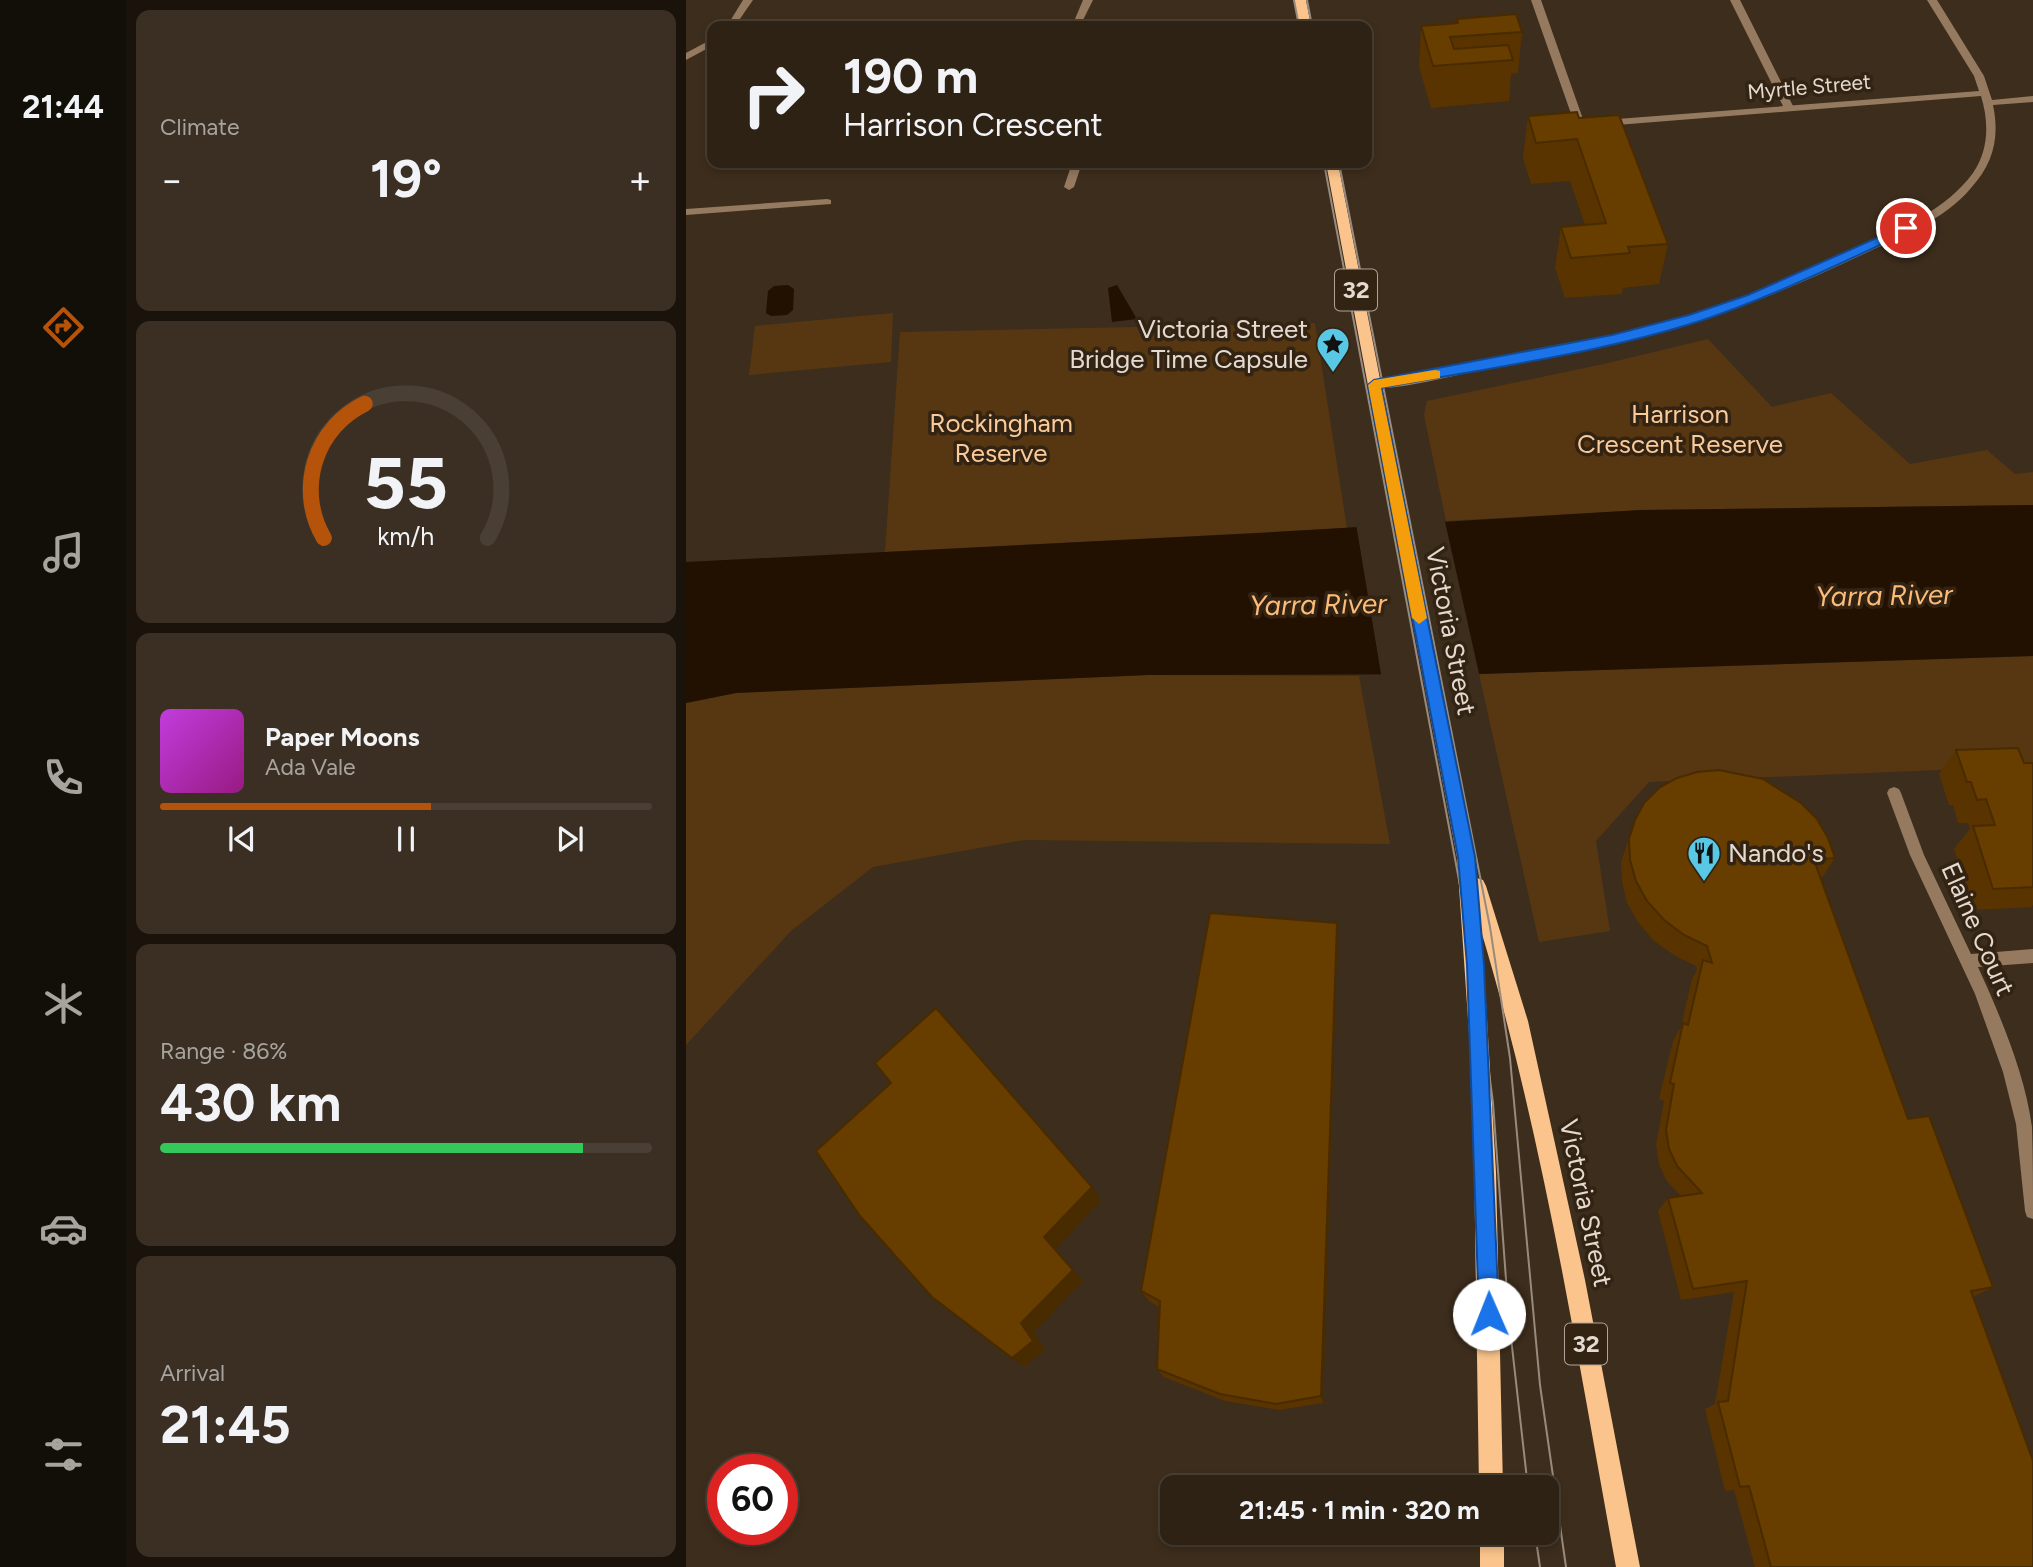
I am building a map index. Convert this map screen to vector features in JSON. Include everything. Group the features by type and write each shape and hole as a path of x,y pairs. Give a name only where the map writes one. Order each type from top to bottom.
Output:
{"main road":[{"path":"1300,0 1304,21"},
{"name":"32","path":"1333,168 1374,385"},
{"name":"Victoria Street","path":"1374,385 1466,857 1475,965 1486,1192 1491,1475"},
{"name":"Victoria Street","path":"1466,857 1501,960 1518,1021 1574,1280 1628,1567"},
{"path":"1492,1545 1492,1567"}],"street":[{"path":"734,21 748,0"},
{"path":"1078,21 1088,0"},
{"name":"Myrtle Street","path":"1536,0 1580,125 1789,108 1987,98 2033,99"},
{"path":"1735,0 1789,108"},
{"path":"1374,385 1612,340 1666,326 1753,298 1827,267 1925,218 1956,196 1970,182 1989,152 1993,131 1987,98 1979,76 1932,0"},
{"path":"686,57 707,45"},
{"path":"1069,187 1075,168"},
{"path":"686,212 827,202"},
{"name":"Elaine Court","path":"1894,793 1917,855 1968,961 2017,1088 2024,1124 2033,1211"},
{"path":"1968,961 2033,956"}],"green space":[{"path":"893,313 891,362 749,375 755,326"},
{"name":"Rockingham Reserve","path":"1315,323 1347,528 885,552 900,332"},
{"name":"Harrison Crescent Reserve","path":"1708,339 1772,407 1831,393 1910,464 1987,450 2015,474 2033,472 2033,505 1641,510 1446,521 1424,415 1427,401"},
{"path":"2033,656 2033,766 1649,782 1596,841 1610,931 1539,942 1479,674"},
{"path":"1148,675 1359,676 1390,844 1024,840 873,867 791,931 686,1045 686,703 736,693"}],"water":[{"path":"788,285 794,289 793,310 787,315 771,316 766,313 768,291 774,286"},
{"path":"1117,285 1137,319 1112,322 1108,288"},
{"name":"Yarra River","path":"2033,505 2033,656 1479,674 1148,675 736,693 686,703 686,562 1259,533 1641,510"}],"pier":[{"path":"1444,517 1480,678 1382,680 1356,524"}],"building":[{"path":"1516,14 1522,32 1450,37 1454,49 1508,45 1513,60 1433,66 1421,26 1458,23 1457,19"},
{"path":"1577,112 1579,118 1619,115 1668,244 1628,247 1630,253 1571,258 1561,227 1606,223 1577,139 1536,143 1528,116"},
{"path":"2018,748 2024,763 2033,763 2033,887 1993,889 1973,826 1995,825 1986,799 1977,800 1971,782 1967,782 1956,750"},
{"path":"1719,770 1763,779 1801,803 1817,819 1828,838 1835,858 1814,860 1908,1119 1929,1116 1993,1287 1971,1291 2033,1461 2033,1567 1771,1567 1749,1486 1740,1487 1718,1402 1728,1401 1747,1281 1693,1289 1668,1198 1702,1193 1677,1166 1669,1149 1666,1130 1674,1084 1670,1083 1683,1023 1688,1025 1703,960 1712,963 1707,946 1684,935 1664,920 1647,901 1636,881 1630,860 1629,839 1644,803 1659,788 1677,778 1697,772"},
{"path":"1210,913 1337,923 1321,1396 1276,1404 1220,1394 1157,1369 1160,1301 1141,1291"},
{"path":"936,1008 1092,1187 1044,1237 1073,1270 1021,1323 1033,1341 1012,1358 932,1297 860,1216 816,1151 891,1083 875,1063"}],"tram line":[{"path":"1294,0 1298,21"},
{"path":"1307,0 1311,21"},
{"path":"1325,168 1475,965 1493,1103 1509,1320 1527,1475"},
{"path":"1340,168 1490,927 1510,1058 1540,1385 1566,1567"},
{"path":"1537,1545 1540,1567"}],"slow traffic":[{"path":"1419,618 1374,385 1435,374"}],"place":[{"name":"Victoria Street Bridge Time Capsule","path":"1333,374"},
{"name":"Nando's","path":"1704,883"}],"route":[{"path":"1489,1314 1475,965 1466,857 1374,385 1612,340 1692,319 1753,298 1815,272 1906,228"}]}
